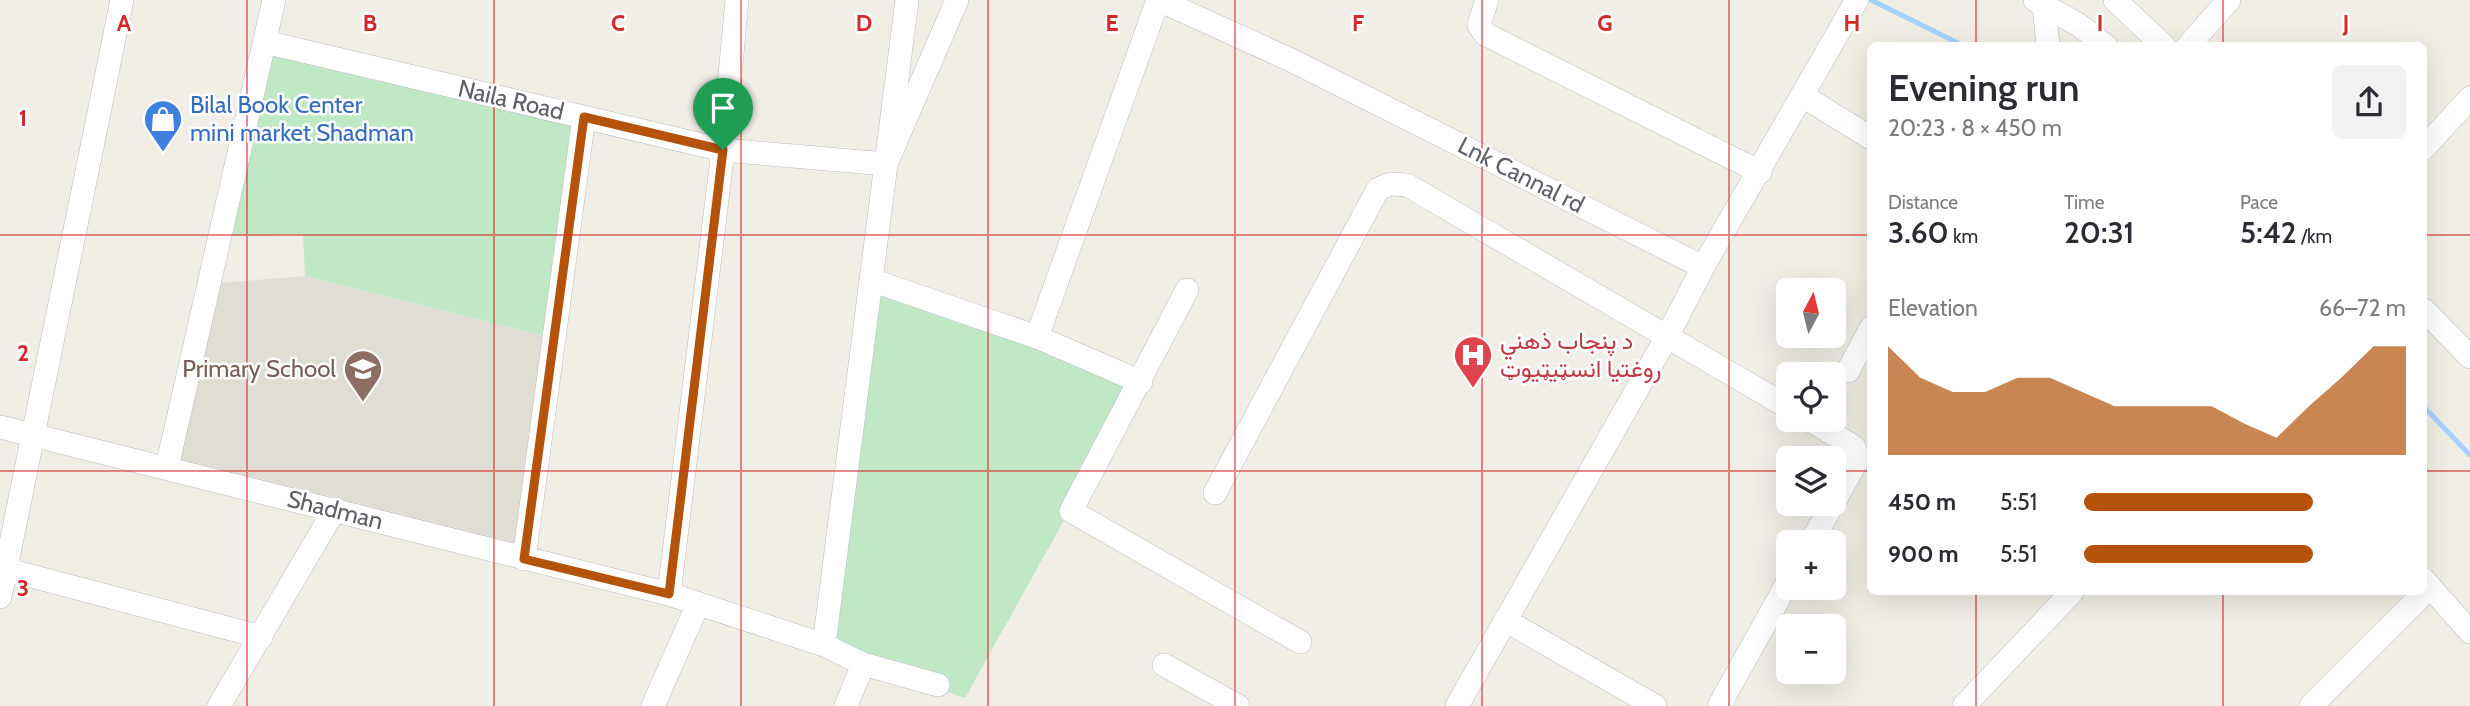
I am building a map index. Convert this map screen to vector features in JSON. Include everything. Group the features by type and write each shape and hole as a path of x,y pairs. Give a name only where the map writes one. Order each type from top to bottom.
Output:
{"street":[{"path":"0,597 122,0"},
{"path":"167,467 274,0"},
{"path":"824,645 907,0"},
{"path":"886,164 957,0"},
{"path":"1037,337 1158,0"},
{"name":"Lnk Cannal rd","path":"1158,0 1293,61 1703,267"},
{"path":"1487,0 1479,25 1485,34 1760,172"},
{"path":"2115,0 2160,42"},
{"path":"2192,42 2229,0"},
{"path":"669,594 723,150 732,1"},
{"path":"1457,706 1855,2"},
{"path":"2040,3 2047,42"},
{"path":"2040,3 2100,42"},
{"name":"Naila Road","path":"265,42 723,150 886,164"},
{"path":"1803,96 1867,136"},
{"path":"2427,145 2470,98"},
{"path":"524,559 584,117"},
{"path":"1215,493 1377,189 1390,184 1407,185 1776,400"},
{"path":"871,280 1037,337 1141,382"},
{"path":"1187,290 1141,382 1071,510 1300,642"},
{"path":"2427,313 2470,357"},
{"path":"1848,371 1867,335"},
{"name":"Shadman","path":"0,427 669,594 824,645 863,664 938,685"},
{"path":"1830,432 1854,447 1858,459 1846,480"},
{"path":"219,706 335,509"},
{"path":"5,569 261,637"},
{"path":"2427,584 2470,632"},
{"path":"1964,706 2070,595"},
{"path":"2311,706 2417,595"},
{"path":"1719,706 1778,600"},
{"path":"653,706 698,604"},
{"path":"1506,620 1655,706"},
{"path":"846,706 863,664"},
{"path":"1164,665 1238,706"}],"shaded area":[{"name":"Primary School","path":"305,276 554,338 524,559 167,467 209,284"}],"green space":[{"path":"265,42 584,117 554,338 305,276 303,235 220,236"},
{"path":"871,280 1141,382 965,698 863,665 824,645"}],"waterway":[{"path":"1871,0 1956,42"},
{"path":"2427,410 2470,455"}],"place":[{"name":"Bilal Book Center mini market Shadman","path":"163,153"},
{"name":"د پنجاب ذهني روغتیا انسټیټیوټ","path":"1473,389"},
{"name":"Primary School","path":"363,403"}],"route":[{"path":"584,117 723,150 669,594 524,559 584,117"}]}
